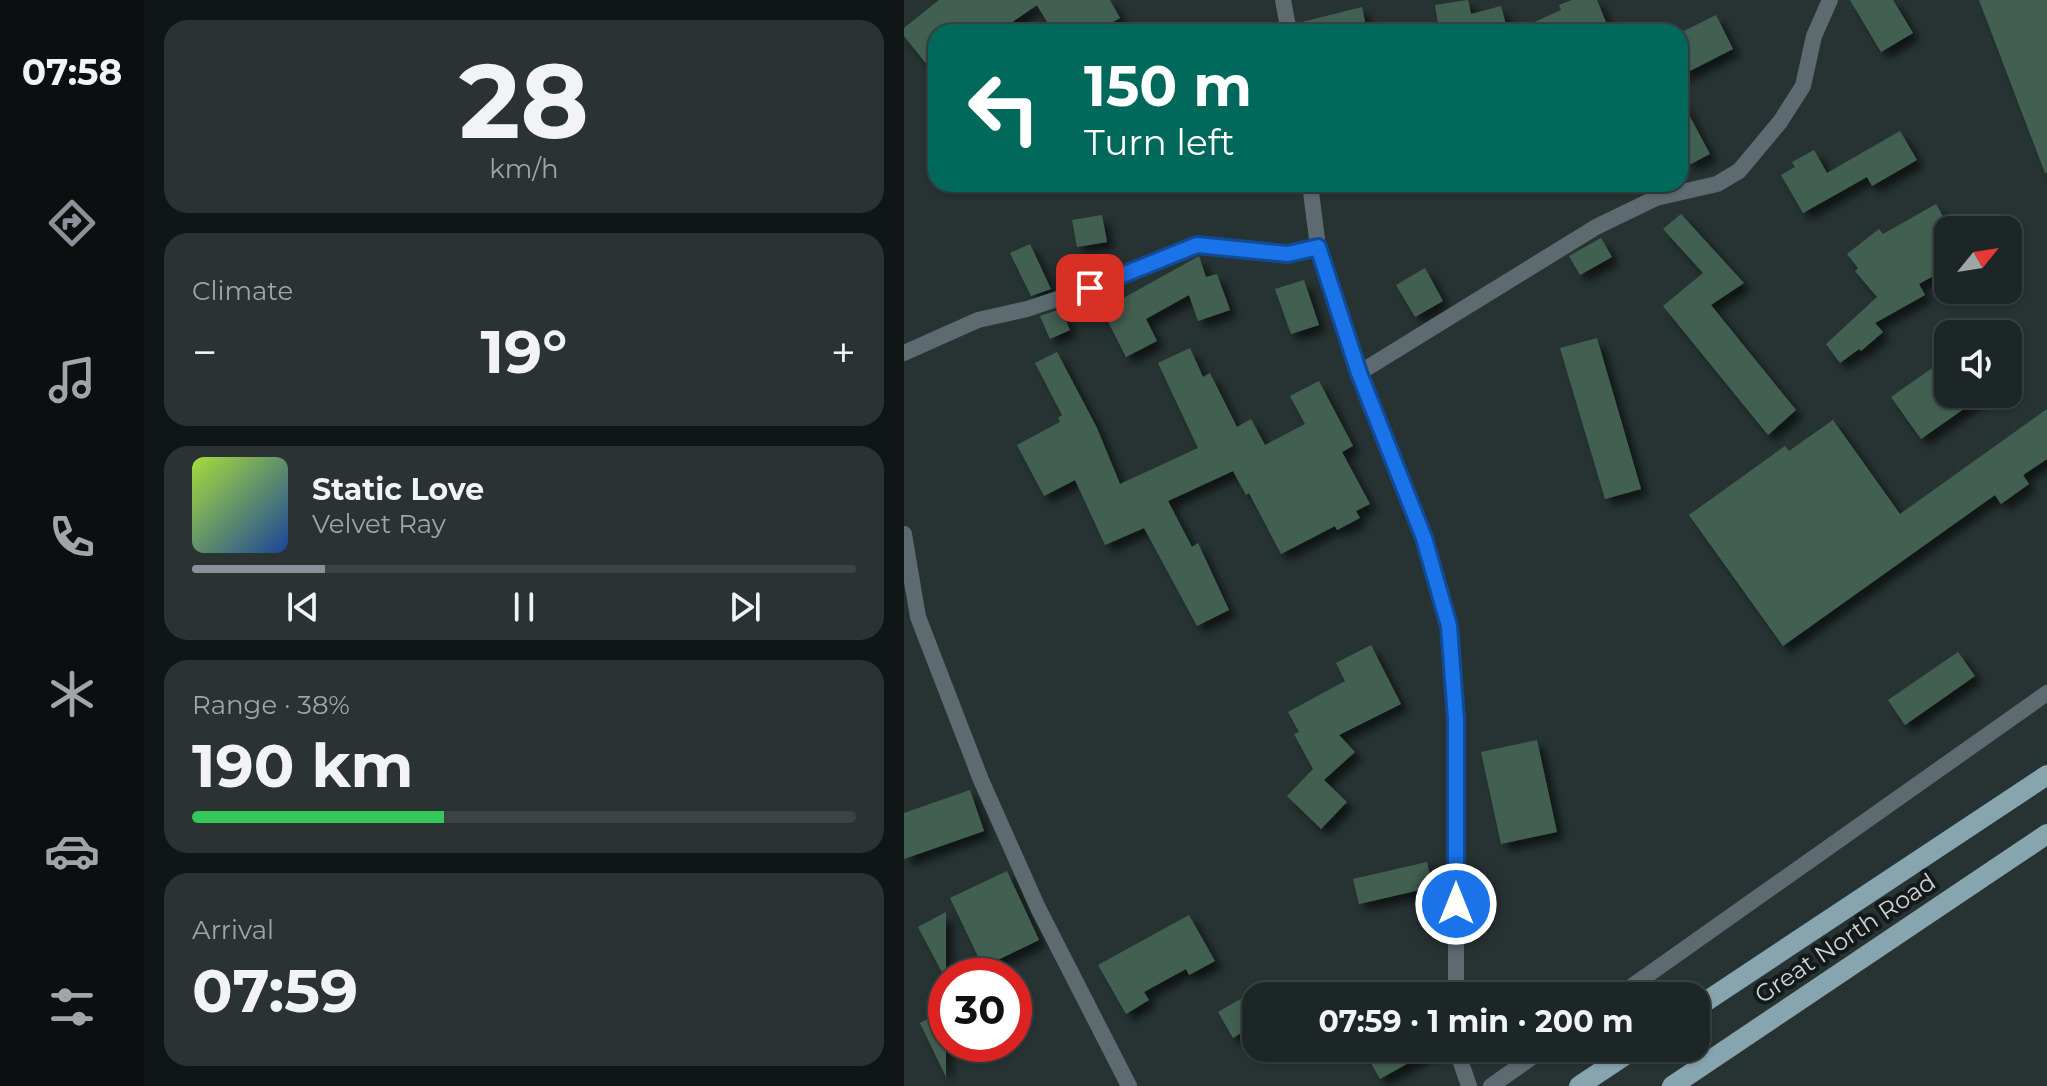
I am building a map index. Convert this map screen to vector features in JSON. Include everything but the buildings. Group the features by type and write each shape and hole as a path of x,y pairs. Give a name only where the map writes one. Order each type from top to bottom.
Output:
{"main road":[{"name":"Great North Road","path":"1710,999 2047,775"},
{"name":"Great North Road","path":"1672,1086 2047,834"},
{"path":"1579,1086 1615,1062"}],"street":[{"path":"1283,0 1288,24"},
{"path":"1688,191 1717,184 1739,171 1780,122 1803,86 1817,26 1830,0"},
{"path":"1311,192 1318,247 1359,373 1424,538 1449,626 1456,719 1456,982"},
{"path":"1359,373 1596,227 1656,198 1682,192"},
{"path":"904,353 978,320 1027,309 1090,288 1197,245 1288,254 1318,247"},
{"path":"904,534 918,617 981,780 1038,908 1129,1086"},
{"path":"904,605 918,617"},
{"path":"1638,982 2047,693"},
{"path":"1461,1062 1469,1086"},
{"path":"1491,1086 1525,1062"}],"route":[{"path":"1090,288 1197,245 1228,245 1288,254 1318,247 1359,373 1395,471 1424,538 1449,626 1456,719 1456,904"}]}
